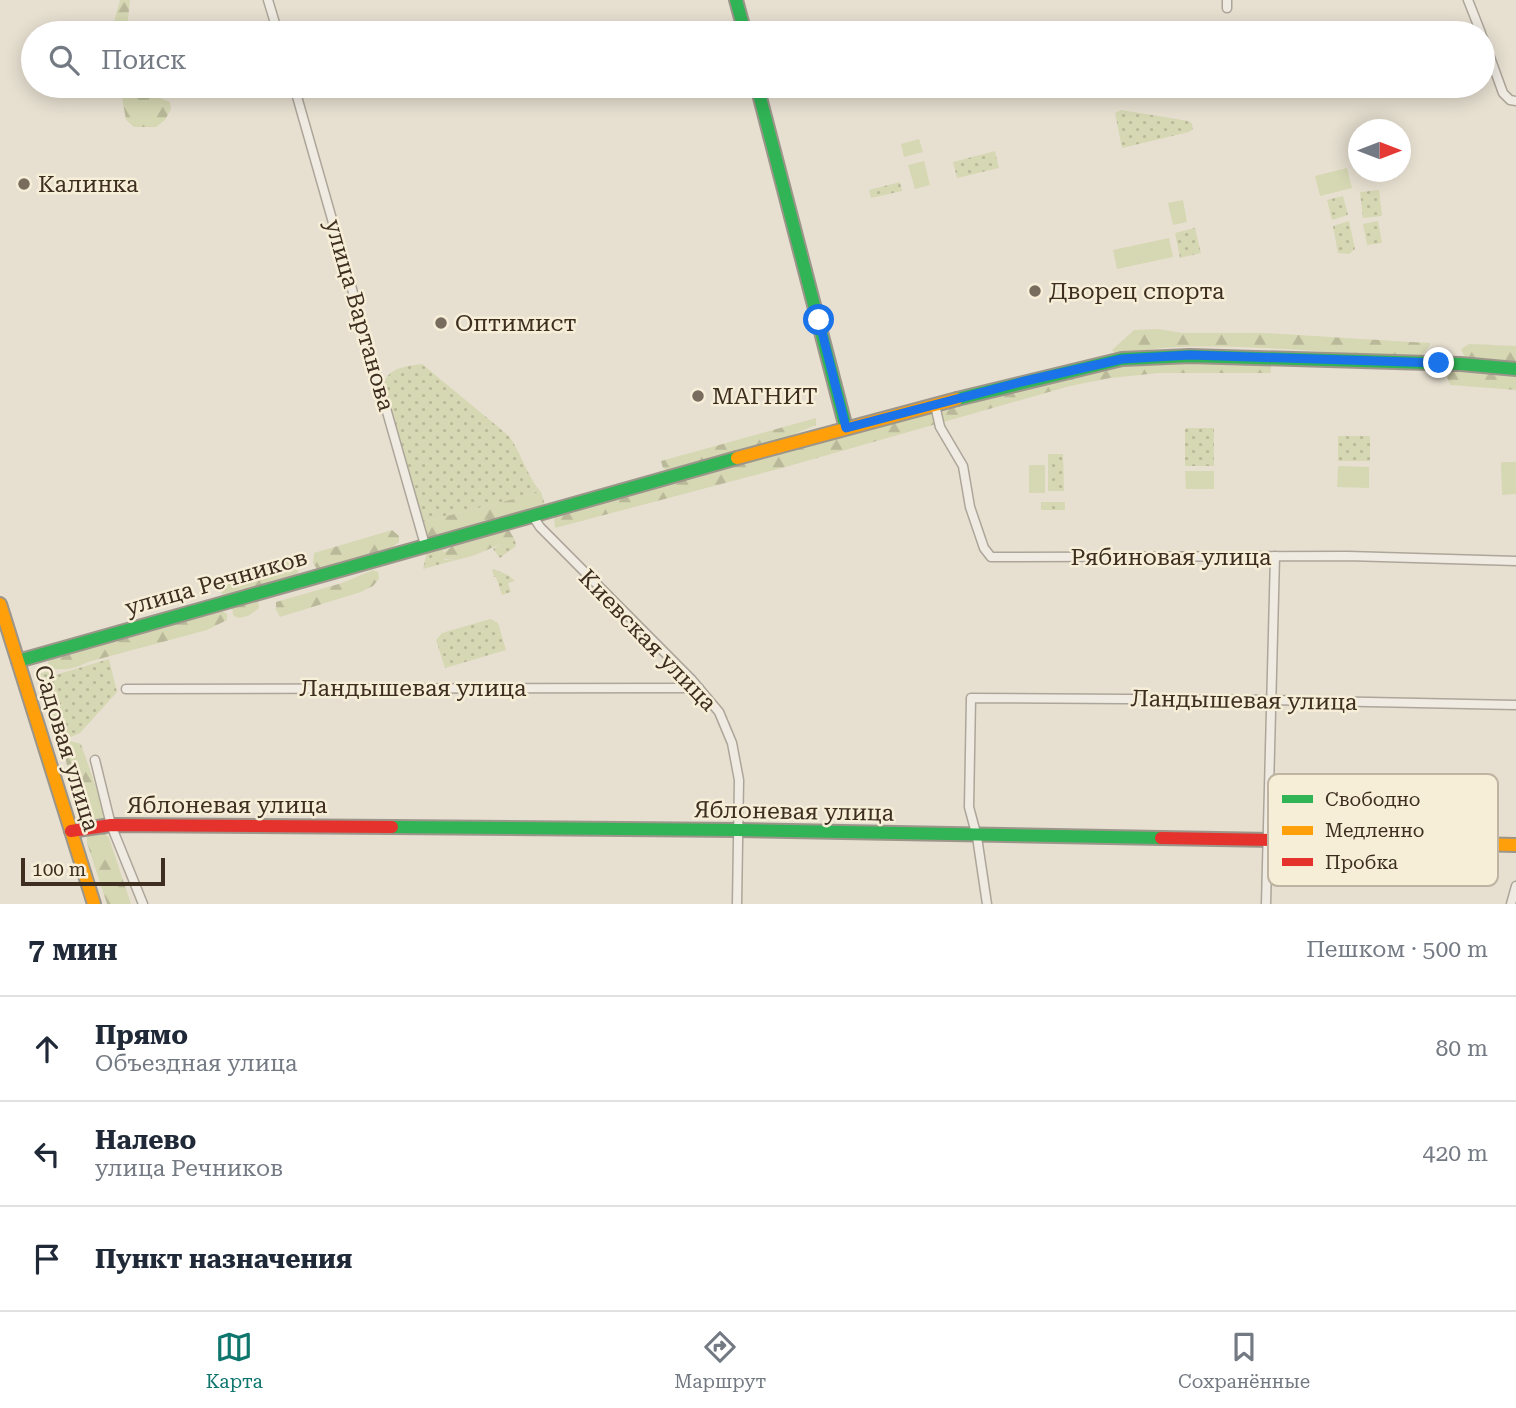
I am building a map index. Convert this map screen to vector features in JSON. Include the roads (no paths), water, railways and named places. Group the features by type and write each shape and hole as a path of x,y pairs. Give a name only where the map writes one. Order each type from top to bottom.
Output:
{"street":[{"path":"268,0 274,21"},
{"path":"737,0 742,21"},
{"path":"1468,0 1476,21"},
{"path":"1495,71 1503,93 1513,101"},
{"name":"улица Вартанова","path":"297,98 425,545"},
{"path":"761,98 846,428 1096,364 1149,356 1461,364 1516,369"},
{"name":"Рябиновая улица","path":"935,405 940,426 963,466 970,507 984,548 991,557 1348,556 1516,561"},
{"name":"улица Речников","path":"18,661 846,428"},
{"name":"Киевская улица","path":"532,515 540,527 699,688 719,712 732,743 739,780 737,904"},
{"path":"1269,774 1275,556"},
{"name":"Садовая улица","path":"0,604 94,904"},
{"name":"Ландышевая улица","path":"126,689 699,688"},
{"name":"Ландышевая улица","path":"977,837 969,807 971,698 1516,705"},
{"path":"94,760 111,825 143,904"},
{"path":"1266,904 1268,804"},
{"name":"Яблоневая улица","path":"71,831 111,825 738,830 977,837 1267,839"},
{"path":"977,837 987,904"},
{"name":"Яблоневая улица","path":"1498,845 1516,845"},
{"path":"1511,904 1516,886"}],"place":[{"name":"Калинка","path":"24,184"},
{"name":"Дворец спорта","path":"1035,291"},
{"name":"Оптимист","path":"441,323"},
{"name":"МАГНИТ","path":"698,396"}]}
